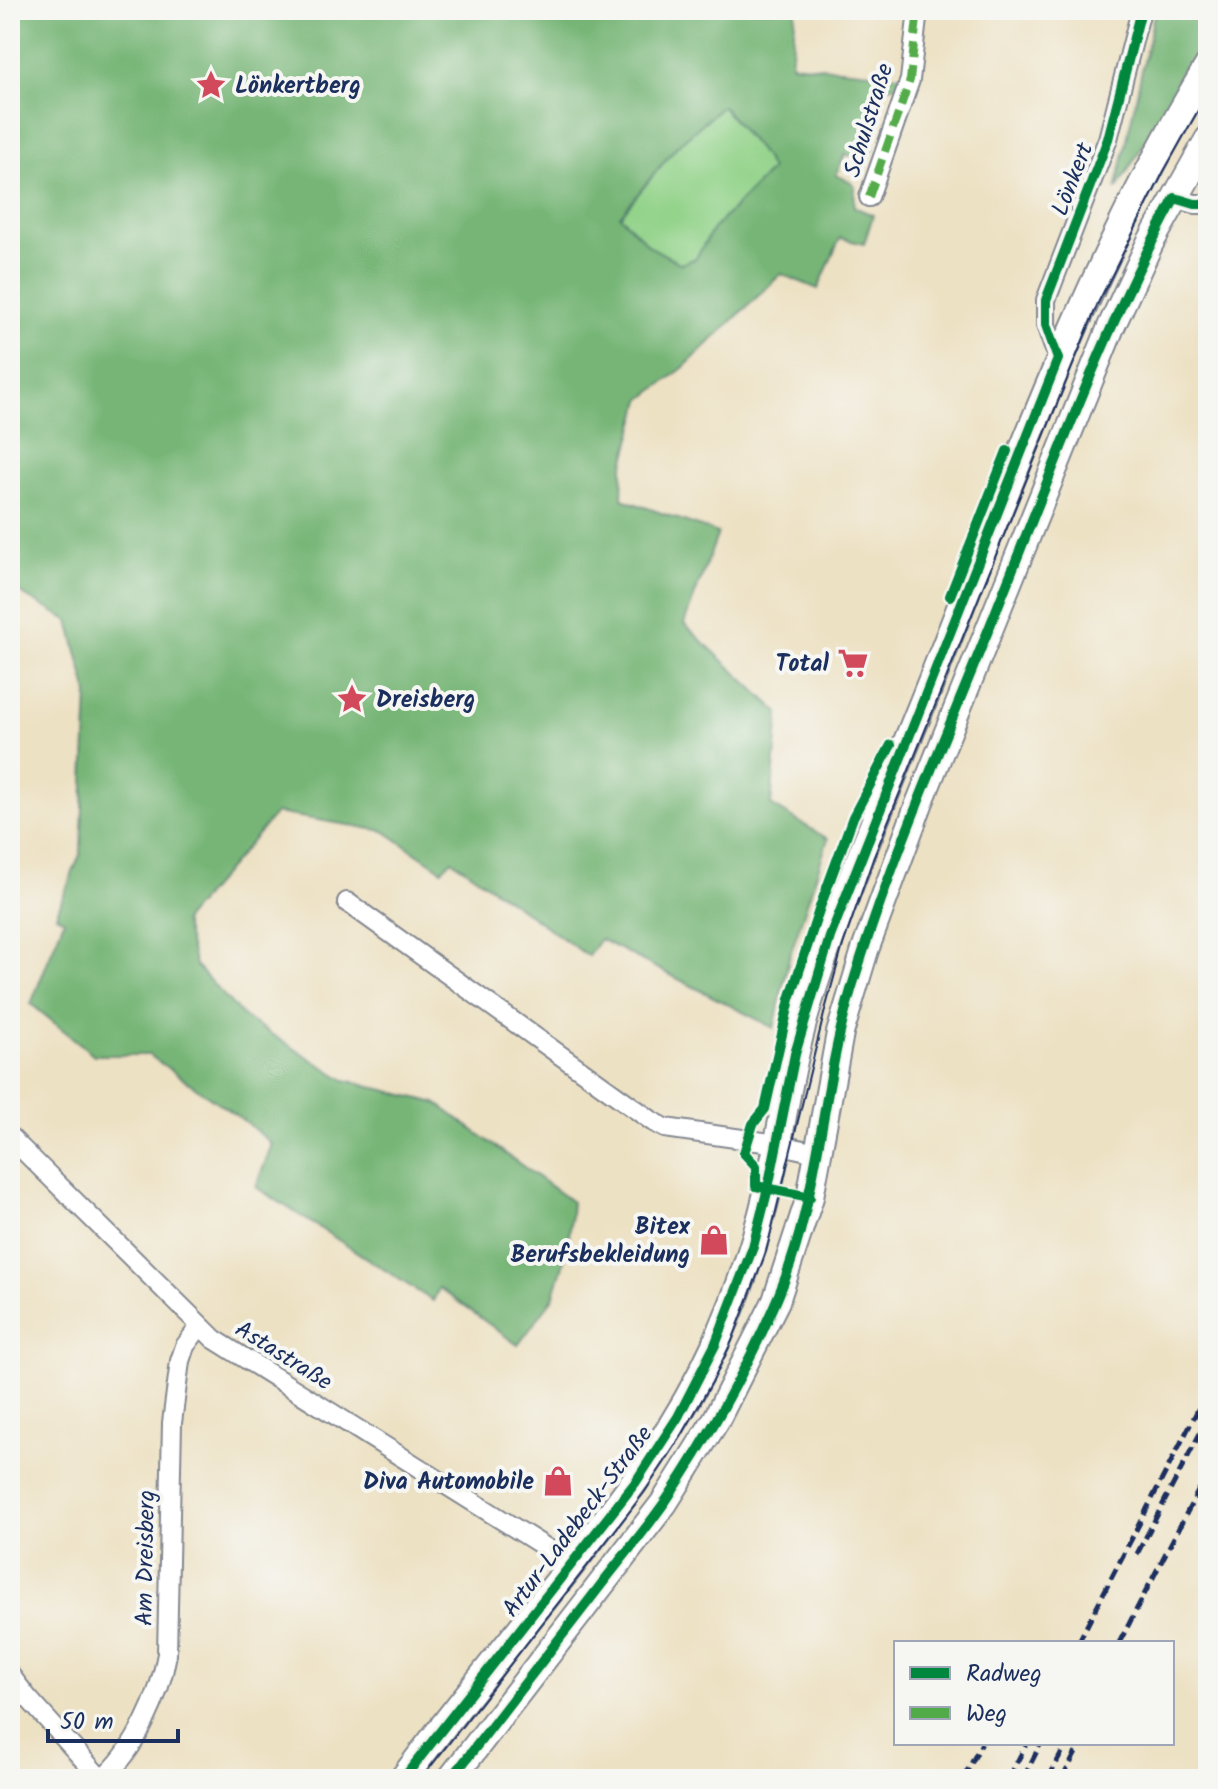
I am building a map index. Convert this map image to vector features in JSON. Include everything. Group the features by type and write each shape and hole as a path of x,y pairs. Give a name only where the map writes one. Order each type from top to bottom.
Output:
{"street":[{"name":"Schulstraße","path":"869,197 910,80 918,10"},
{"name":"Lönkert","path":"1058,359 1044,311 1108,139 1141,10"},
{"name":"Artur-Ladebeck-Straße","path":"403,1779 657,1451 715,1345 753,1247 800,1032 830,937 1058,359 1139,187 1208,66"},
{"path":"451,1779 664,1503 702,1445 750,1358 776,1301 807,1209 848,1004 888,883 1082,396 1132,279 1208,140"},
{"path":"1175,198 1208,204"},
{"path":"347,902 665,1128 777,1144 816,1153"},
{"name":"Astastraße","path":"10,1137 214,1339 572,1564"},
{"name":"Am Dreisberg","path":"102,1779 120,1761 156,1698 164,1673 172,1423 185,1346 200,1326"},
{"path":"10,1675 102,1779"}],"green space":[{"path":"10,10 796,10 791,64 901,75 898,85 880,88 859,148 874,148 870,155 863,160 845,154 836,175 855,186 854,207 873,215 864,244 840,238 818,289 781,274 683,368 641,400 623,468 622,499 718,533 684,624 779,713 771,805 828,839 789,958 774,1028 600,939 588,956 452,860 442,870 384,831 276,813 183,921 195,965 244,1017 345,1080 436,1103 572,1202 568,1248 553,1298 518,1345 439,1288 433,1301 256,1187 272,1144 247,1123 149,1055 94,1055 31,1004 64,920 56,915 81,852 88,694 69,621 10,587","holes":["722,106 765,158 771,170 713,229 696,258 681,264 649,246 620,216 676,147"]},
{"path":"1155,10 1208,10 1208,38 1116,190"},
{"path":"722,106 765,158 771,170 713,229 696,258 681,264 649,246 620,216 676,147"}],"tram line":[{"path":"421,1779 644,1493 681,1437 732,1341 766,1252 825,1010 843,945 873,859 1098,303 1164,171 1208,93"}],"railway":[{"path":"1079,1641 1208,1390"},
{"path":"1137,1554 1208,1418"},
{"path":"1120,1641 1208,1472"},
{"path":"963,1779 981,1745"},
{"path":"1008,1779 1026,1745"},
{"path":"1023,1779 1040,1745"},
{"path":"1048,1779 1066,1745"},
{"path":"1062,1779 1080,1745"}],"marked path":[{"path":"869,197 910,80 918,10"}],"cycle path":[{"path":"403,1779 635,1483 678,1417 715,1345 753,1247 795,1054 830,937 1058,359 1046,325 1046,300 1108,139 1141,10"},
{"path":"451,1779 667,1499 725,1405 750,1356 774,1306 801,1229 851,990 919,799 1080,402 1149,248 1175,198 1208,204"},
{"path":"950,596 1007,451"},
{"path":"810,1197 756,1186 756,1166 744,1153 753,1124 765,1109 790,999 820,907 853,817 891,745"}],"place":[{"name":"Lönkertberg","path":"211,85"},
{"name":"Total","path":"853,663"},
{"name":"Dreisberg","path":"352,699"},
{"name":"Bitex Berufsbekleidung","path":"714,1240"},
{"name":"Diva Automobile","path":"558,1481"}]}
